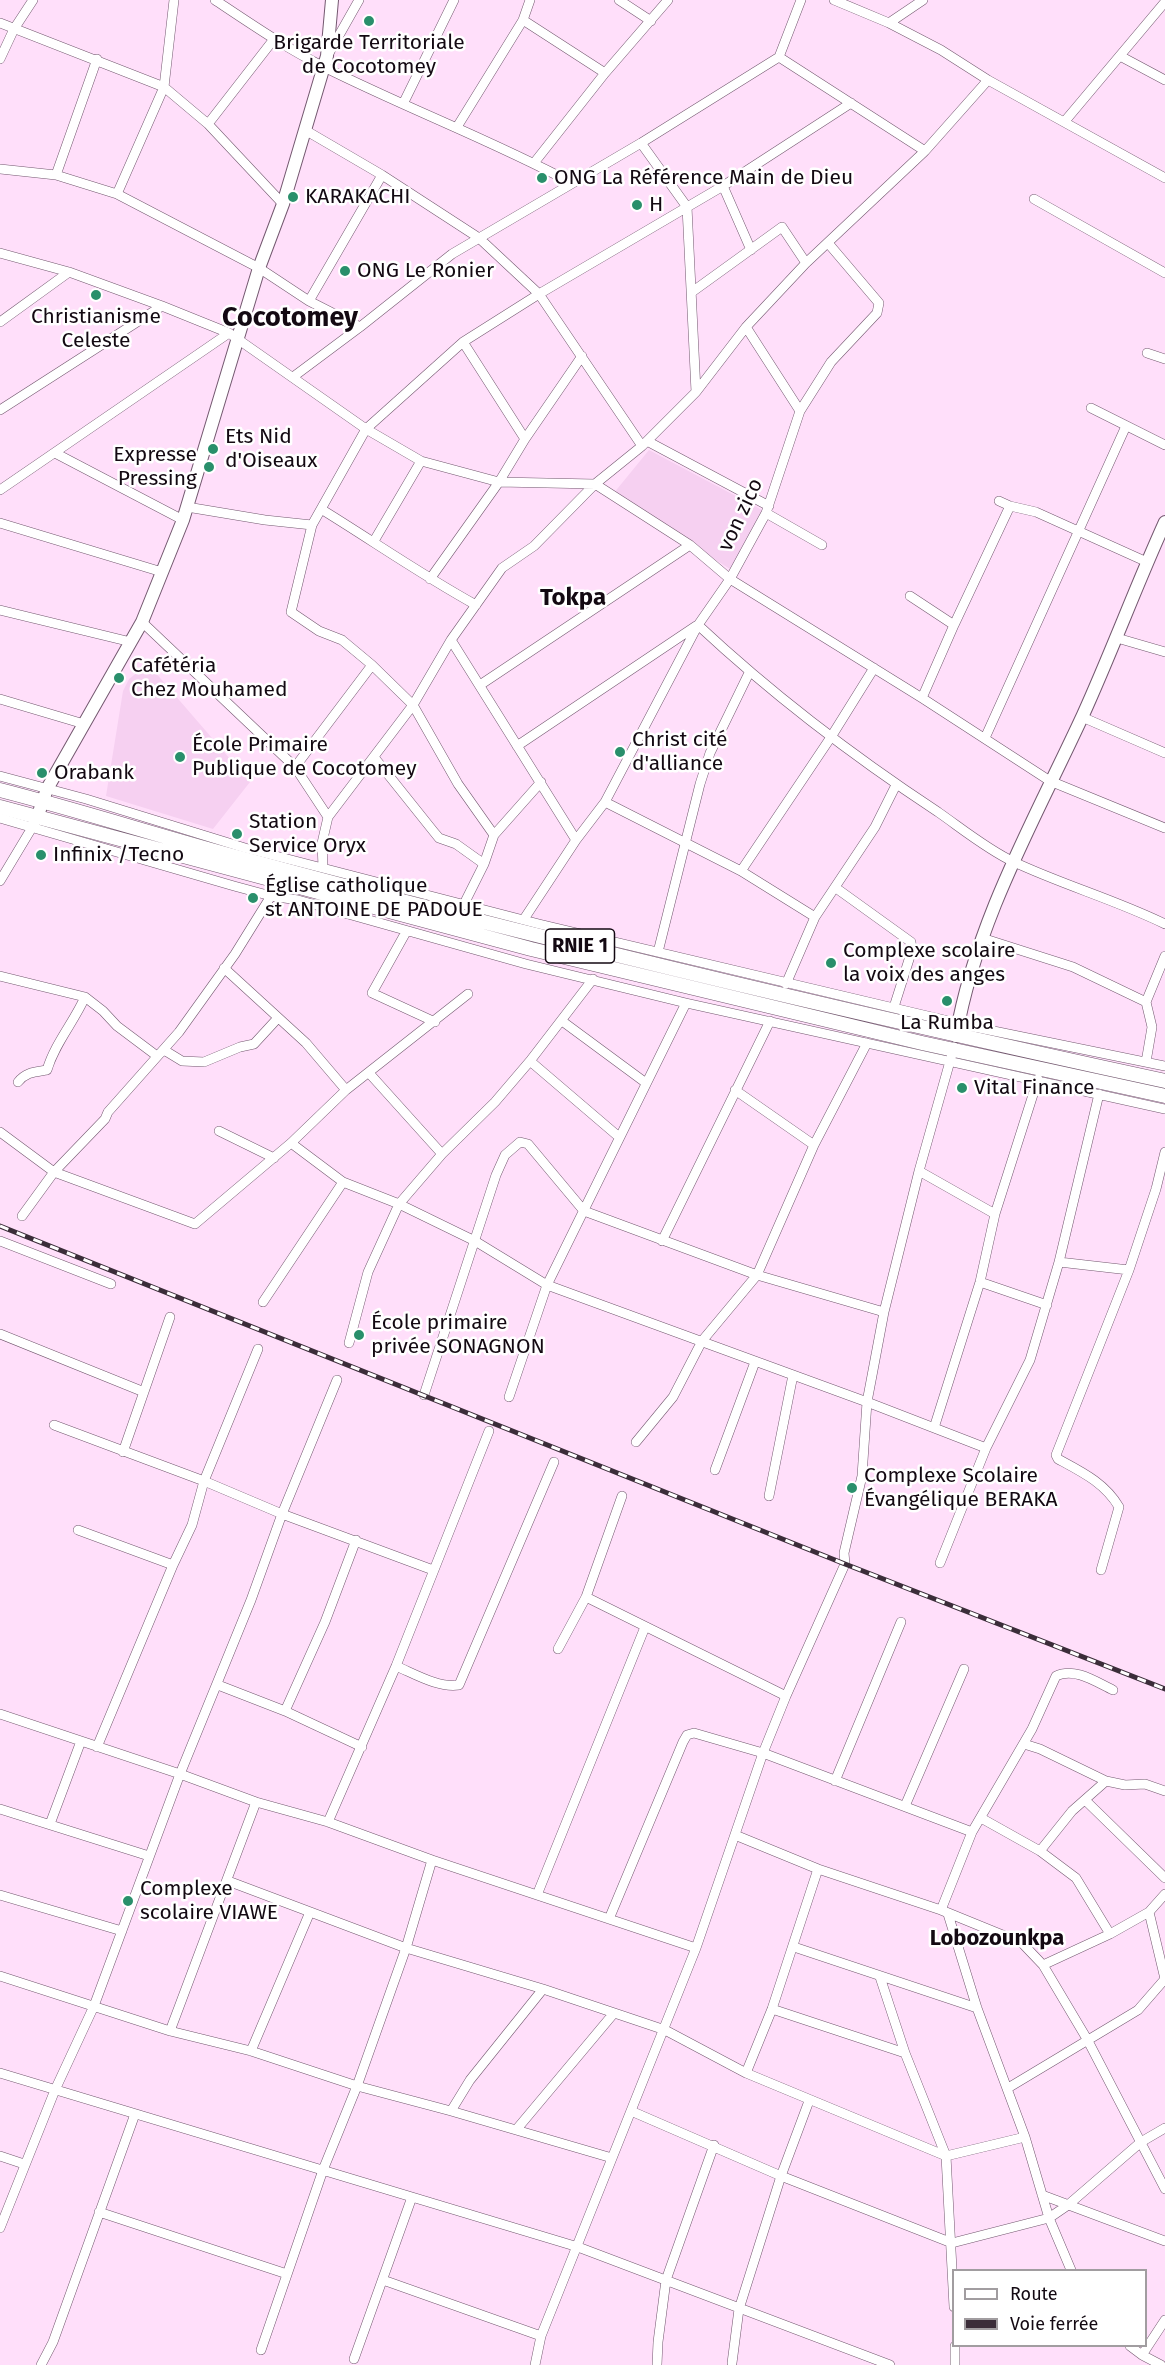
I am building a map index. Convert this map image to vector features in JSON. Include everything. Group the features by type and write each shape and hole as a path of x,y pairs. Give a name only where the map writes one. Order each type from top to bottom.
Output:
{"highway":[{"name":"RNIE 1","path":"0,790 45,795 242,858 738,986 957,1029 1165,1081"},
{"name":"RNIE 1","path":"0,807 35,822 952,1055 1165,1096"}],"main road":[{"path":"35,822 45,795 142,622 183,520 233,336 283,204 326,61 332,0"},
{"path":"957,1029 982,938 1012,861 1082,717 1165,522"}],"street":[{"path":"0,59 14,29 33,0"},
{"path":"117,194 164,87 174,0"},
{"path":"215,0 274,39 326,61 403,104 457,127 572,183"},
{"path":"326,61 359,0"},
{"path":"403,104 454,0"},
{"path":"457,127 523,20 530,0"},
{"path":"619,0 651,21"},
{"path":"534,163 605,73 668,0"},
{"path":"293,377 452,254 641,143 779,57 801,0"},
{"path":"834,0 890,22 941,50 988,80 1165,178"},
{"path":"890,22 923,0"},
{"path":"1065,122 1165,2"},
{"path":"523,20 605,73"},
{"path":"0,23 164,87 208,124 283,204"},
{"path":"208,124 274,39"},
{"path":"1120,56 1165,80"},
{"path":"779,57 925,151"},
{"path":"56,175 97,59"},
{"path":"323,867 322,843 328,816 413,705 452,640 502,568 534,546 596,484 645,444 696,392 746,327 806,263 925,151 988,80"},
{"path":"494,835 458,784 413,705 372,665 342,640 319,631 291,612 312,525 366,429 463,342 539,294 723,186 851,103"},
{"path":"305,130 382,175 479,238 539,294 645,444 767,509 822,545"},
{"path":"641,143 687,207 696,392"},
{"path":"0,169 56,175 117,194 259,268 309,301 360,327"},
{"path":"309,301 382,175"},
{"path":"723,186 751,250"},
{"path":"1034,199 1165,273"},
{"path":"692,292 782,227 806,263"},
{"name":"von zico","path":"524,919 576,840 605,802 699,625 730,579 767,509 800,411 831,362 877,313 879,303 828,243"},
{"path":"0,253 69,272 162,306 233,336 366,429 421,461 499,482 596,484 690,545 730,579 922,698 1050,781 1165,828"},
{"path":"0,322 69,272"},
{"path":"0,410 162,306"},
{"path":"746,327 800,411"},
{"path":"0,490 233,336"},
{"path":"463,342 525,439"},
{"path":"1147,353 1165,359"},
{"path":"430,579 499,482 525,439 582,356"},
{"path":"1091,408 1165,445"},
{"path":"985,738 1126,426"},
{"path":"55,453 183,520"},
{"path":"374,541 421,461"},
{"path":"999,501 1036,512 1147,562"},
{"path":"922,698 1010,506"},
{"path":"187,507 312,525"},
{"path":"321,509 430,579 476,605"},
{"path":"0,523 162,572"},
{"path":"480,685 690,545"},
{"path":"910,596 954,625"},
{"path":"0,610 131,642"},
{"path":"142,622 295,767 328,816"},
{"path":"517,746 699,625 749,673 831,737 896,785 1012,861 1137,910 1165,924"},
{"path":"1117,638 1165,652"},
{"path":"452,640 576,840"},
{"path":"295,767 372,665"},
{"path":"741,871 831,737 874,668"},
{"path":"658,952 684,843 710,753 749,673"},
{"path":"0,699 84,724"},
{"path":"1082,717 1165,753"},
{"path":"374,757 439,838 456,844 484,864"},
{"path":"0,776 45,795 245,848 786,984 894,1007 957,1029 1165,1066"},
{"path":"464,904 484,864 494,835 540,782"},
{"path":"786,984 815,917 875,827 896,785"},
{"path":"605,802 741,871 815,917"},
{"path":"0,818 35,822 271,896 297,900 406,932 686,1003 867,1043 952,1055 1038,1079 1165,1109"},
{"path":"0,881 35,822"},
{"path":"836,888 911,942 912,950 894,1007"},
{"path":"22,1216 54,1172 105,1119 108,1112 179,1032 235,954 271,896"},
{"path":"406,932 372,993 435,1022"},
{"path":"982,938 1073,967 1146,1002"},
{"path":"1146,1062 1152,1027 1146,1002 1165,956"},
{"path":"224,968 277,1019 306,1043 346,1090"},
{"path":"0,976 85,997 104,1011 117,1026 157,1056"},
{"path":"349,1343 368,1272 399,1204 442,1154 495,1102 562,1021 593,979"},
{"path":"0,1132 54,1172 195,1224 291,1143 346,1090 468,994"},
{"path":"18,1082 23,1076 47,1070 51,1056 78,1014 85,997"},
{"path":"509,1397 547,1285 686,1003"},
{"path":"157,1056 164,1050 182,1061 204,1062 240,1047 254,1044 277,1019"},
{"path":"562,1021 646,1083"},
{"path":"662,1241 770,1021"},
{"path":"535,2365 542,2336 696,1948 763,1753 845,1564 844,1553 862,1476 867,1402 884,1312 957,1029"},
{"path":"636,1442 673,1397 702,1341 757,1275 814,1145 867,1043"},
{"path":"530,1060 619,1137"},
{"path":"369,1073 442,1154"},
{"path":"934,1428 980,1282 995,1214 1038,1079"},
{"path":"735,1090 814,1145"},
{"path":"940,1563 986,1448 1030,1360 1059,1262 1099,1094"},
{"path":"219,1131 274,1158"},
{"path":"424,1395 505,1155 520,1142 528,1144 584,1212 757,1275 884,1312"},
{"path":"291,1143 343,1182 399,1204 475,1241 547,1285 986,1448"},
{"path":"1101,1570 1119,1508 1107,1490 1058,1459 1056,1455 1129,1270 1156,1189 1165,1152"},
{"path":"919,1171 995,1214"},
{"path":"263,1302 343,1182"},
{"path":"0,1241 111,1284"},
{"path":"1059,1262 1129,1270"},
{"path":"980,1282 1047,1305"},
{"path":"123,1452 170,1317"},
{"path":"0,1334 144,1392"},
{"path":"97,1747 192,1525 204,1481 258,1349"},
{"path":"715,1470 755,1362"},
{"path":"769,1496 793,1375"},
{"path":"0,2228 55,2090 94,2006 180,1774 218,1685 282,1514 337,1380"},
{"path":"54,1425 433,1570"},
{"path":"328,1822 396,1666 489,1431"},
{"path":"396,1666 423,1678 450,1686 459,1685 554,1462"},
{"path":"558,1648 586,1597 622,1496"},
{"path":"78,1530 173,1565"},
{"path":"285,1711 325,1622 356,1540"},
{"path":"586,1597 786,1696"},
{"path":"835,1781 901,1622"},
{"path":"537,1895 645,1627"},
{"path":"904,1806 964,1670"},
{"path":"1070,2269 1049,2218 1026,2137 977,2008 944,1912 972,1832 1024,1744 1056,1676 1063,1672 1074,1673 1113,1690"},
{"path":"218,1685 285,1711 362,1747"},
{"path":"0,1714 256,1802 328,1822 432,1860 696,1948"},
{"path":"609,1919 687,1735 694,1733 763,1753 972,1832"},
{"path":"50,1824 81,1741"},
{"path":"1024,1744 1040,1749 1106,1781 1125,1785 1145,1784 1165,1791"},
{"path":"1040,1851 1072,1811 1106,1781"},
{"path":"1085,1800 1165,1878"},
{"path":"170,2031 256,1802"},
{"path":"0,1809 149,1856"},
{"path":"981,1818 1040,1851 1076,1878 1110,1934"},
{"path":"735,1835 818,1869 944,1912 1022,1943 1043,1965 1088,2039 1165,2189"},
{"path":"261,2350 323,2170 357,2086 406,1948 432,1860"},
{"path":"746,2073 794,1947 818,1869"},
{"path":"228,1881 406,1948 543,1989 665,2030 746,2073 946,2156 1026,2137"},
{"path":"1043,1965 1110,1934 1149,1912 1165,1894"},
{"path":"0,1895 122,1931"},
{"path":"251,2051 310,1912"},
{"path":"1008,2088 1138,2010 1165,1979 1149,1912"},
{"path":"794,1947 977,2008"},
{"path":"0,1976 170,2031 251,2051 357,2086 612,2158"},
{"path":"880,1977 905,2053 946,2156 953,2269"},
{"path":"451,2111 470,2080 543,1989"},
{"path":"772,2009 905,2053"},
{"path":"516,2130 614,2013"},
{"path":"0,2073 578,2247 890,2365"},
{"path":"732,2363 739,2309 809,2101"},
{"path":"631,2111 782,2176 952,2243 1049,2218 1068,2205 1142,2142 1165,2128"},
{"path":"41,2365 53,2342 135,2114"},
{"path":"657,2365 666,2280 714,2145"},
{"path":"0,2156 24,2164"},
{"path":"1042,2195 1165,2241"},
{"path":"354,2359 412,2197"},
{"path":"99,2212 287,2274"},
{"path":"383,2280 542,2336"},
{"path":"1142,2355 1165,2320"},
{"path":"955,2347 955,2365"},
{"path":"1132,2347 1161,2365"}],"shaded area":[{"path":"649,450 764,511 733,571 613,494"},
{"path":"148,664 250,782 213,829 106,796 123,691 129,679"}],"railway":[{"path":"0,1226 845,1564 1165,1689"}],"place":[{"name":"Brigarde Territoriale de Cocotomey","path":"369,21"},
{"name":"ONG La Référence Main de Dieu","path":"542,178"},
{"name":"KARAKACHI","path":"293,197"},
{"name":"H","path":"637,205"},
{"name":"ONG Le Ronier","path":"345,271"},
{"name":"Christianisme Celeste","path":"96,295"},
{"name":"Ets Nid d'Oiseaux","path":"213,449"},
{"name":"Expresse Pressing","path":"209,467"},
{"name":"Cafétéria Chez Mouhamed","path":"119,678"},
{"name":"Christ cité d'alliance","path":"620,752"},
{"name":"École Primaire Publique de Cocotomey","path":"180,757"},
{"name":"Orabank","path":"42,773"},
{"name":"Station Service Oryx","path":"237,834"},
{"name":"Infinix /Tecno","path":"41,855"},
{"name":"Église catholique st ANTOINE DE PADOUE","path":"253,898"},
{"name":"Complexe scolaire la voix des anges","path":"831,963"},
{"name":"La Rumba","path":"947,1001"},
{"name":"Vital Finance","path":"962,1088"},
{"name":"École primaire privée SONAGNON","path":"359,1335"},
{"name":"Complexe Scolaire Évangélique BERAKA","path":"852,1488"},
{"name":"Complexe scolaire VIAWE","path":"128,1901"}],"district":[{"name":"Cocotomey","path":"290,318"},
{"name":"Tokpa","path":"573,598"},
{"name":"Lobozounkpa","path":"997,1939"}]}
